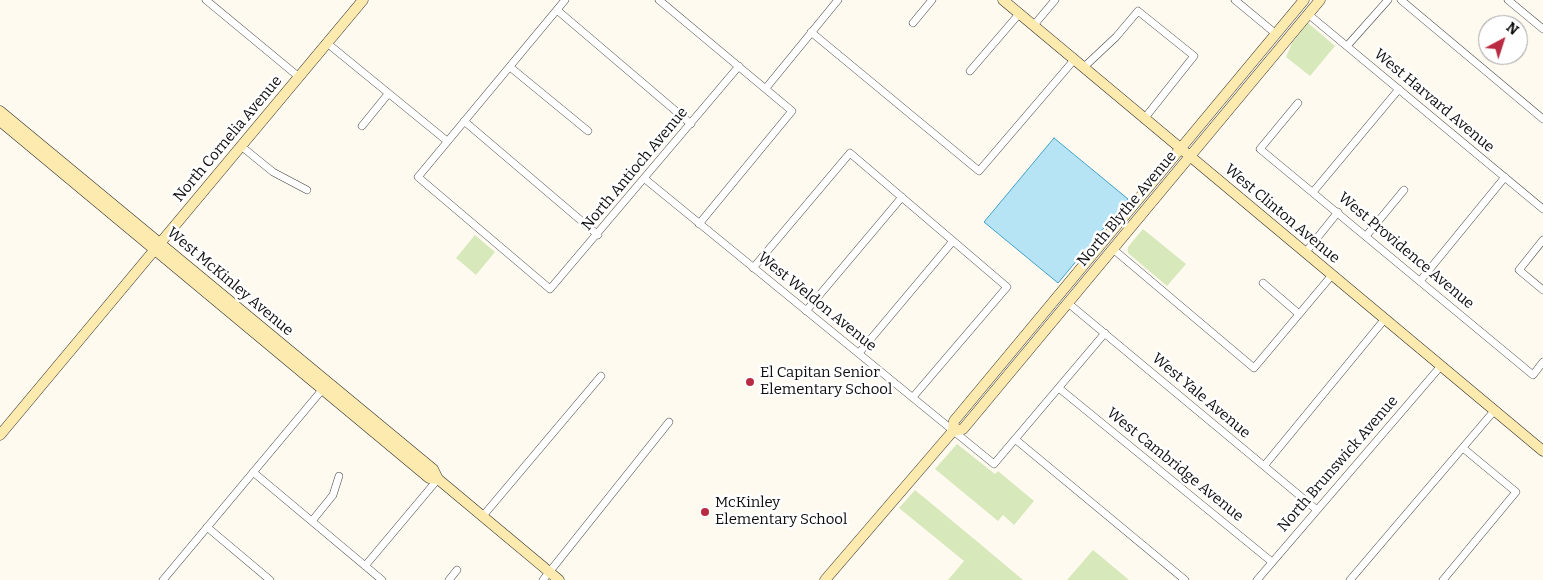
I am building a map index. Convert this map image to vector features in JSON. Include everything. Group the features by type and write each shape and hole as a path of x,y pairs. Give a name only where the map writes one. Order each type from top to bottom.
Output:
{"main road":[{"name":"North Cornelia Avenue","path":"0,435 363,0"},
{"name":"West Clinton Avenue","path":"1003,0 1440,367 1543,451"},
{"name":"North Blythe Avenue","path":"825,580 953,430 954,421 1304,0"},
{"name":"North Blythe Avenue","path":"953,430 963,429 1320,0"},
{"name":"West McKinley Avenue","path":"0,111 322,390 429,478 438,479"},
{"name":"West McKinley Avenue","path":"0,121 433,470 438,479 546,576 559,580"}],"street":[{"path":"206,0 298,77"},
{"path":"327,43 447,141 565,0"},
{"path":"659,0 792,111 699,224"},
{"path":"766,88 838,0"},
{"path":"913,23 932,0"},
{"path":"1034,25 1055,0"},
{"path":"1235,0 1276,34"},
{"path":"1347,46 1388,0"},
{"path":"1401,0 1543,119"},
{"path":"1508,0 1543,29"},
{"path":"557,10 692,124"},
{"path":"1083,68 1116,37 1138,10 1194,56 1144,119"},
{"path":"970,71 1019,14"},
{"name":"West Harvard Avenue","path":"1308,14 1543,209"},
{"path":"811,32 980,171 1074,60"},
{"name":"North Antioch Avenue","path":"447,141 418,177 550,289 598,236 739,66"},
{"path":"510,67 588,131"},
{"path":"1314,192 1399,89"},
{"path":"362,126 388,94"},
{"name":"West Providence Avenue","path":"1298,103 1260,149 1533,375 1543,362"},
{"path":"464,121 598,236"},
{"path":"241,146 273,172 307,190"},
{"path":"753,268 850,153 1007,287 913,397"},
{"path":"1420,281 1505,177"},
{"name":"West Weldon Avenue","path":"645,178 994,464 1015,439"},
{"path":"1366,236 1404,190"},
{"path":"806,311 902,197"},
{"path":"1305,253 1338,212"},
{"path":"859,353 953,240"},
{"path":"1543,240 1519,270 1543,290"},
{"path":"1113,249 1254,368 1332,275"},
{"path":"1263,283 1299,314"},
{"name":"West Yale Avenue","path":"1068,303 1317,510"},
{"path":"1264,466 1384,320"},
{"path":"1105,334 1060,389 1015,439 1185,580"},
{"name":"North Brunswick Avenue","path":"1258,580 1440,367"},
{"path":"482,517 601,376"},
{"name":"West Cambridge Avenue","path":"1060,389 1272,562"},
{"path":"163,580 322,390"},
{"path":"1350,580 1494,411"},
{"path":"546,576 669,422"},
{"path":"1443,580 1516,492 1463,448"},
{"path":"253,472 382,580"},
{"path":"312,521 333,495 339,476"},
{"path":"366,566 438,479"},
{"path":"207,527 270,580"},
{"path":"449,580 457,570"}],"green space":[{"path":"1308,23 1335,46 1310,76 1286,57 1292,43"},
{"path":"1143,229 1186,264 1167,286 1128,253 1128,247"},
{"path":"475,235 495,252 476,275 456,258"},
{"path":"957,444 995,474 998,471 1034,501 1014,525 1003,515 998,521 935,469"},
{"path":"915,490 1023,580 948,580 964,561 899,508"},
{"path":"1093,550 1098,554 1129,580 1067,580"}],"water":[{"path":"1054,138 1128,199 1058,283 984,222"}],"place":[{"name":"El Capitan Senior Elementary School","path":"750,382"},
{"name":"McKinley Elementary School","path":"705,512"}]}
